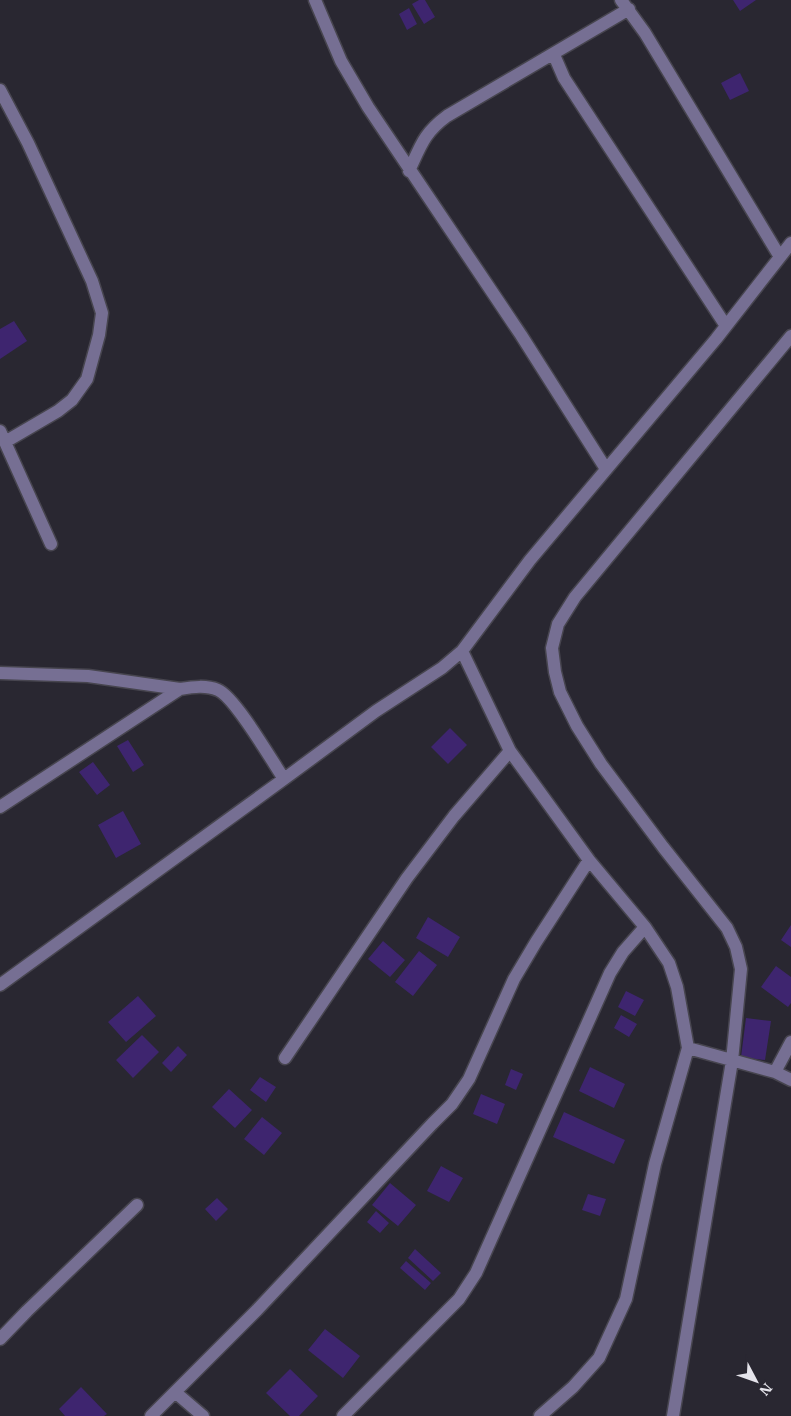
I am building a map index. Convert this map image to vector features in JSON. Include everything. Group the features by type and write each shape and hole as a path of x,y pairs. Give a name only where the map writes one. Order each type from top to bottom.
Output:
{"street":[{"path":"315,0 342,61 368,107 409,171 521,335 606,469"},
{"path":"409,171 424,137 434,126 554,55 625,5 645,33 780,257"},
{"path":"554,55 564,78 726,326"},
{"path":"0,90 28,143 92,281 102,313 99,335 87,379 72,400 58,411 2,437 51,544"},
{"path":"0,984 376,711 442,668 462,651 530,560 726,326 791,243"},
{"path":"673,1416 732,1061 741,969 736,947 727,928 663,847 602,764 577,726 560,692 554,672 552,648 558,624 575,597 791,336"},
{"path":"462,651 510,751 589,860 645,927 669,963 694,1050 655,1164 626,1299 599,1358 573,1387 540,1416"},
{"path":"0,673 88,676 180,688 203,686 219,690 233,702 284,779"},
{"path":"0,807 180,688"},
{"path":"285,1058 407,878 454,816 510,751"},
{"path":"151,1416 257,1310 452,1104 469,1078 514,979 589,860"},
{"path":"343,1416 459,1299 476,1273 610,973 623,952 645,927"},
{"path":"775,1072 791,1042"},
{"path":"694,1050 775,1072 791,1080"},
{"path":"0,1339 138,1205"},
{"path":"176,1392 203,1416"}],"building":[{"path":"419,0 425,0 435,17 424,24 412,4"},
{"path":"733,0 756,0 740,11"},
{"path":"409,8 417,24 407,30 399,14"},
{"path":"740,73 749,91 730,100 721,83"},
{"path":"14,321 27,341 0,359 0,329"},
{"path":"450,728 467,745 448,764 431,747"},
{"path":"128,740 144,765 133,772 117,746"},
{"path":"93,762 110,785 97,795 79,772"},
{"path":"123,811 141,844 116,858 98,825"},
{"path":"428,917 460,937 448,957 416,938"},
{"path":"791,925 791,947 781,940"},
{"path":"383,941 405,960 390,977 368,959"},
{"path":"419,951 437,965 413,996 395,982"},
{"path":"776,966 791,977 791,1003 788,1007 761,987"},
{"path":"626,991 644,1000 635,1016 618,1007"},
{"path":"138,996 156,1016 126,1042 108,1022"},
{"path":"621,1015 637,1024 629,1037 614,1028"},
{"path":"746,1018 771,1021 765,1060 741,1057"},
{"path":"142,1035 159,1052 133,1078 116,1060"},
{"path":"178,1046 187,1055 171,1072 162,1063"},
{"path":"590,1067 625,1084 614,1108 579,1091"},
{"path":"511,1069 523,1074 516,1090 505,1085"},
{"path":"260,1077 276,1087 266,1102 250,1090"},
{"path":"229,1089 252,1110 235,1128 212,1107"},
{"path":"481,1094 505,1104 497,1124 473,1114"},
{"path":"564,1112 625,1140 614,1164 553,1137"},
{"path":"262,1117 282,1133 264,1155 244,1139"},
{"path":"441,1166 463,1178 449,1202 427,1191"},
{"path":"390,1183 416,1205 398,1226 372,1205"},
{"path":"588,1194 606,1199 600,1216 582,1210"},
{"path":"217,1198 228,1209 216,1221 205,1209"},
{"path":"376,1211 389,1223 380,1233 367,1222"},
{"path":"415,1249 441,1273 433,1281 408,1258"},
{"path":"406,1261 431,1283 425,1290 400,1268"},
{"path":"325,1329 360,1356 343,1378 308,1350"},
{"path":"290,1369 318,1396 299,1416 290,1416 266,1393"},
{"path":"81,1387 107,1414 104,1416 65,1416 59,1409"}]}
